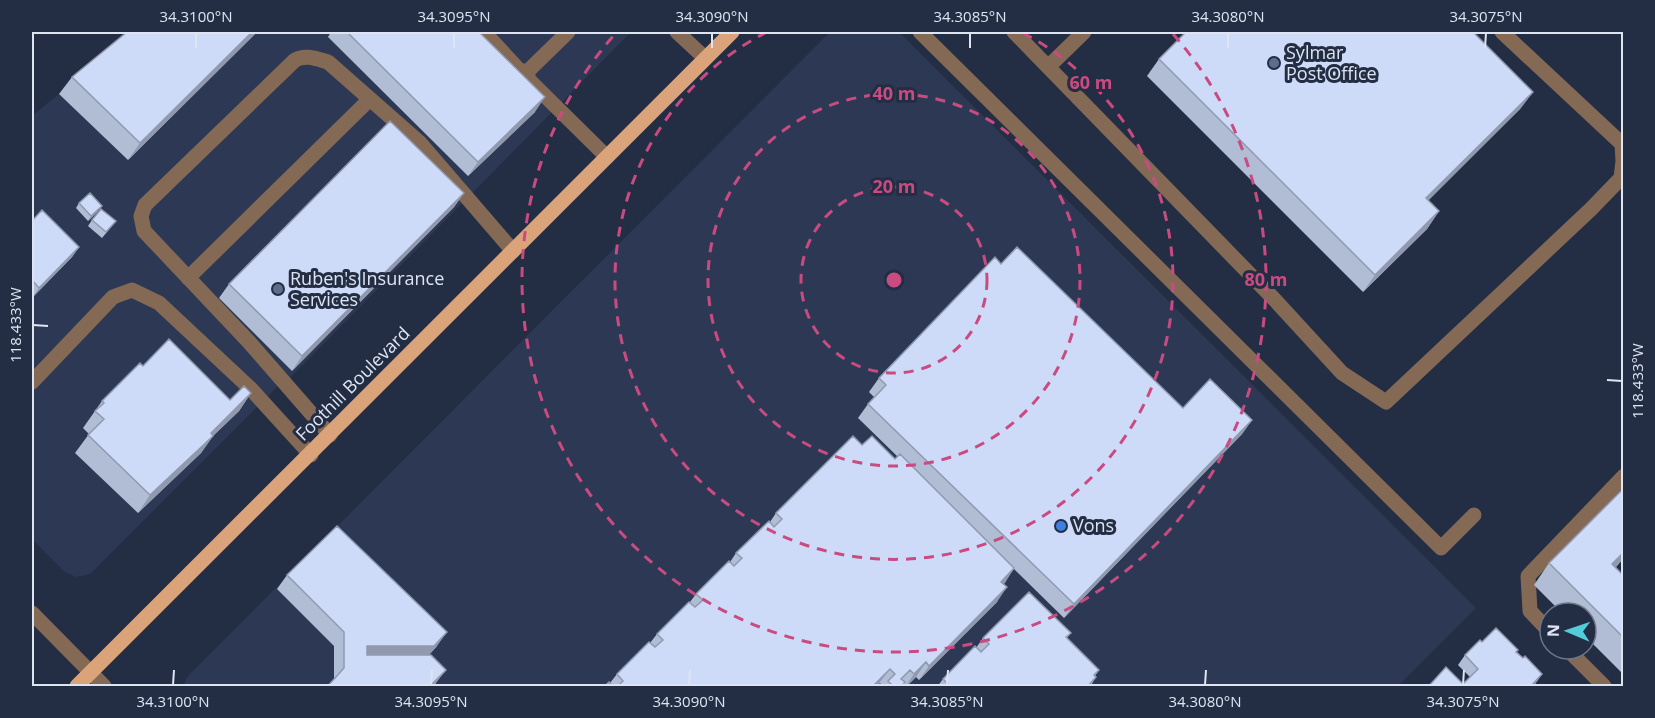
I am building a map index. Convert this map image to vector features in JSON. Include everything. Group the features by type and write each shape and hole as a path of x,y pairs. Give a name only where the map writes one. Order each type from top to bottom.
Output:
{"main road":[{"name":"Foothill Boulevard","path":"77,687 732,32"}],"street":[{"path":"484,32 520,71 528,72"},
{"path":"568,32 528,72 528,79 607,157"},
{"path":"677,32 705,58"},
{"path":"920,32 1441,548 1474,515"},
{"path":"1014,32 1275,300 1342,373 1386,402 1621,178 1622,144 1502,32"},
{"path":"1048,67 1084,32"},
{"path":"330,435 249,342 144,231 141,216 145,205 301,57 328,62 420,144 513,251"},
{"path":"188,278 370,99"},
{"path":"32,382 113,297 132,290 159,303 251,389 310,455"},
{"path":"1538,619 1530,611 1528,576 1623,476"},
{"path":"32,613 104,687"},
{"path":"1579,661 1604,687"}],"shaded area":[{"path":"135,32 631,32 280,388 278,386 90,574 76,577 65,572 32,539 32,116"},
{"path":"830,32 899,32 1476,608 1398,686 183,686 188,676"}],"building":[{"path":"127,32 252,32 140,143 72,77"},
{"path":"347,32 479,32 545,97 478,162"},
{"path":"1186,32 1473,32 1533,92 1426,198 1439,211 1375,275 1159,59"},
{"path":"390,121 464,193 302,356 229,284"},
{"path":"90,193 102,206 91,216 79,203"},
{"path":"101,209 116,221 106,232 92,220"},
{"path":"42,210 79,247 39,288 32,280 32,221"},
{"name":"Vons","path":"1017,247 1183,408 1210,379 1252,420 1074,604 868,404 886,385 879,378 995,257 1001,264"},
{"path":"169,339 230,400 244,386 251,393 211,433 213,436 150,495 88,435 104,419 95,411 104,403 102,401 140,363 143,366"},
{"path":"853,436 862,445 872,436 895,459 900,454 1014,568 1001,582 1007,587 929,666 926,662 914,674 910,670 901,679 905,682 901,687 894,687 888,681 895,674 890,669 872,687 617,687 623,681 617,674 649,642 655,647 663,640 657,634 689,602 695,607 703,600 696,594 729,561 734,566 742,558 736,553 769,521 774,527 782,519 776,513"},
{"path":"1623,489 1623,553 1612,564 1623,575 1623,637 1598,612 1598,601 1587,601 1549,563"},
{"path":"337,526 447,632 434,646 367,646 367,655 431,655 446,670 429,687 327,687 344,668 344,632 287,575"},
{"path":"1029,592 1071,633 1066,637 1099,670 1094,675 1096,677 1087,687 946,687 948,684 943,679 975,646 981,652 989,644 983,638"},
{"path":"1496,628 1518,650 1516,652 1523,658 1525,656 1542,674 1530,687 1428,687 1446,667 1463,684 1478,669 1465,655"},
{"path":"609,682 614,687 604,687"}],"place":[{"name":"Sylmar Post Office","path":"1274,63"},
{"name":"Ruben's Insurance Services","path":"278,289"},
{"name":"Vons","path":"1061,526"}]}
